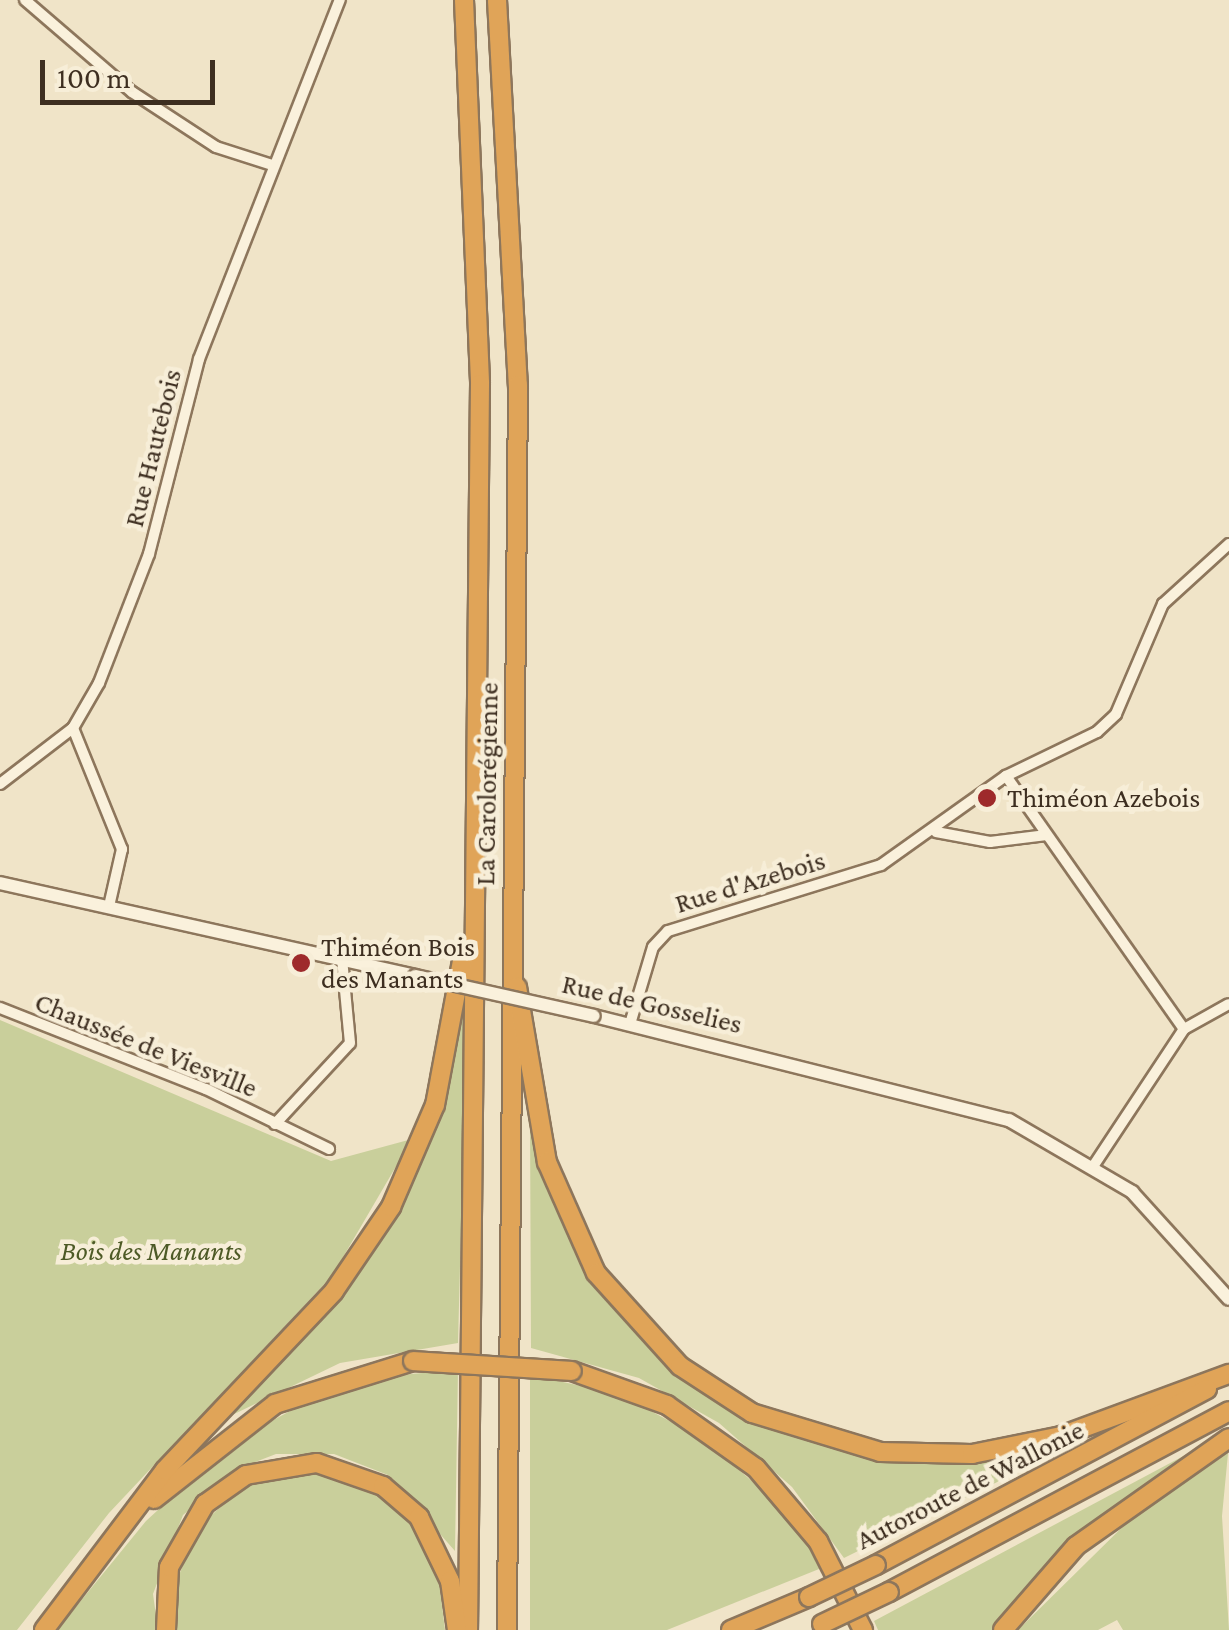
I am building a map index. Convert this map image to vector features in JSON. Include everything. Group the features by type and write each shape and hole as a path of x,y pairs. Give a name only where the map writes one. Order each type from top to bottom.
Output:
{"highway":[{"name":"La Carolorégienne","path":"464,0 479,266 468,1630"},
{"name":"La Carolorégienne","path":"497,0 518,385 507,1630"},
{"path":"44,1630 140,1511 165,1470 334,1291 391,1207 451,1044 476,866"},
{"path":"513,978 526,1006 542,1144 582,1248 648,1337 752,1413 880,1452 972,1454 1061,1436 1229,1375"},
{"path":"140,1511 275,1404 413,1361 572,1371 667,1405 756,1468 818,1541 863,1630"},
{"name":"Autoroute de Wallonie","path":"730,1630 876,1565 1229,1375"},
{"name":"Autoroute de Wallonie","path":"816,1627 1229,1412"},
{"path":"1002,1630 1076,1546 1229,1438"},
{"path":"166,1630 168,1567 205,1504 246,1475 317,1463 383,1486 419,1516 450,1581 457,1630"}],"street":[{"path":"26,0 132,92 216,147 272,165"},
{"name":"Rue Hautebois","path":"73,728 149,554 199,359 340,0"},
{"name":"Rue d'Azebois","path":"630,1024 653,947 668,931 881,865 936,832 1006,776 1116,714 1163,604 1229,544"},
{"path":"0,784 73,728 122,850 110,906"},
{"path":"1006,776 1184,1029"},
{"path":"936,832 990,842 1047,835"},
{"name":"Rue de Gosselies","path":"0,883 899,1086 1009,1120 1094,1164 1175,1230 1229,1299"},
{"path":"275,1124 350,1042 342,959"},
{"path":"1094,1164 1184,1029 1229,1004"},
{"name":"Chaussée de Viesville","path":"0,1008 328,1150"}],"green space":[{"path":"467,998 458,1343 340,1363 228,1417 327,1309 403,1198 433,1136"},
{"name":"Bois des Manants","path":"0,1020 331,1161 412,1139 332,1276 109,1513 17,1630 0,1630"},
{"path":"530,1118 570,1240 617,1311 679,1373 752,1420 894,1460 1110,1426 844,1558 792,1487 719,1423 639,1378 531,1348"},
{"path":"458,1370 455,1551 388,1475 334,1454 276,1454 242,1467 183,1515 153,1594 158,1630 57,1630 146,1521 231,1443 316,1397 376,1377"},
{"path":"530,1375 619,1394 705,1440 779,1505 824,1567 667,1630 530,1630"},
{"path":"1229,1443 1222,1516 1229,1630 1123,1630 1117,1620 1098,1630 1018,1630 1160,1490"},
{"path":"1189,1453 1079,1532 994,1630 878,1630 874,1621"},
{"path":"313,1472 362,1483 412,1521 438,1573 445,1630 176,1630 175,1584 201,1524 246,1485"}],"place":[{"name":"Thiméon Azebois","path":"987,798"},
{"name":"Thiméon Bois des Manants","path":"301,963"}]}
